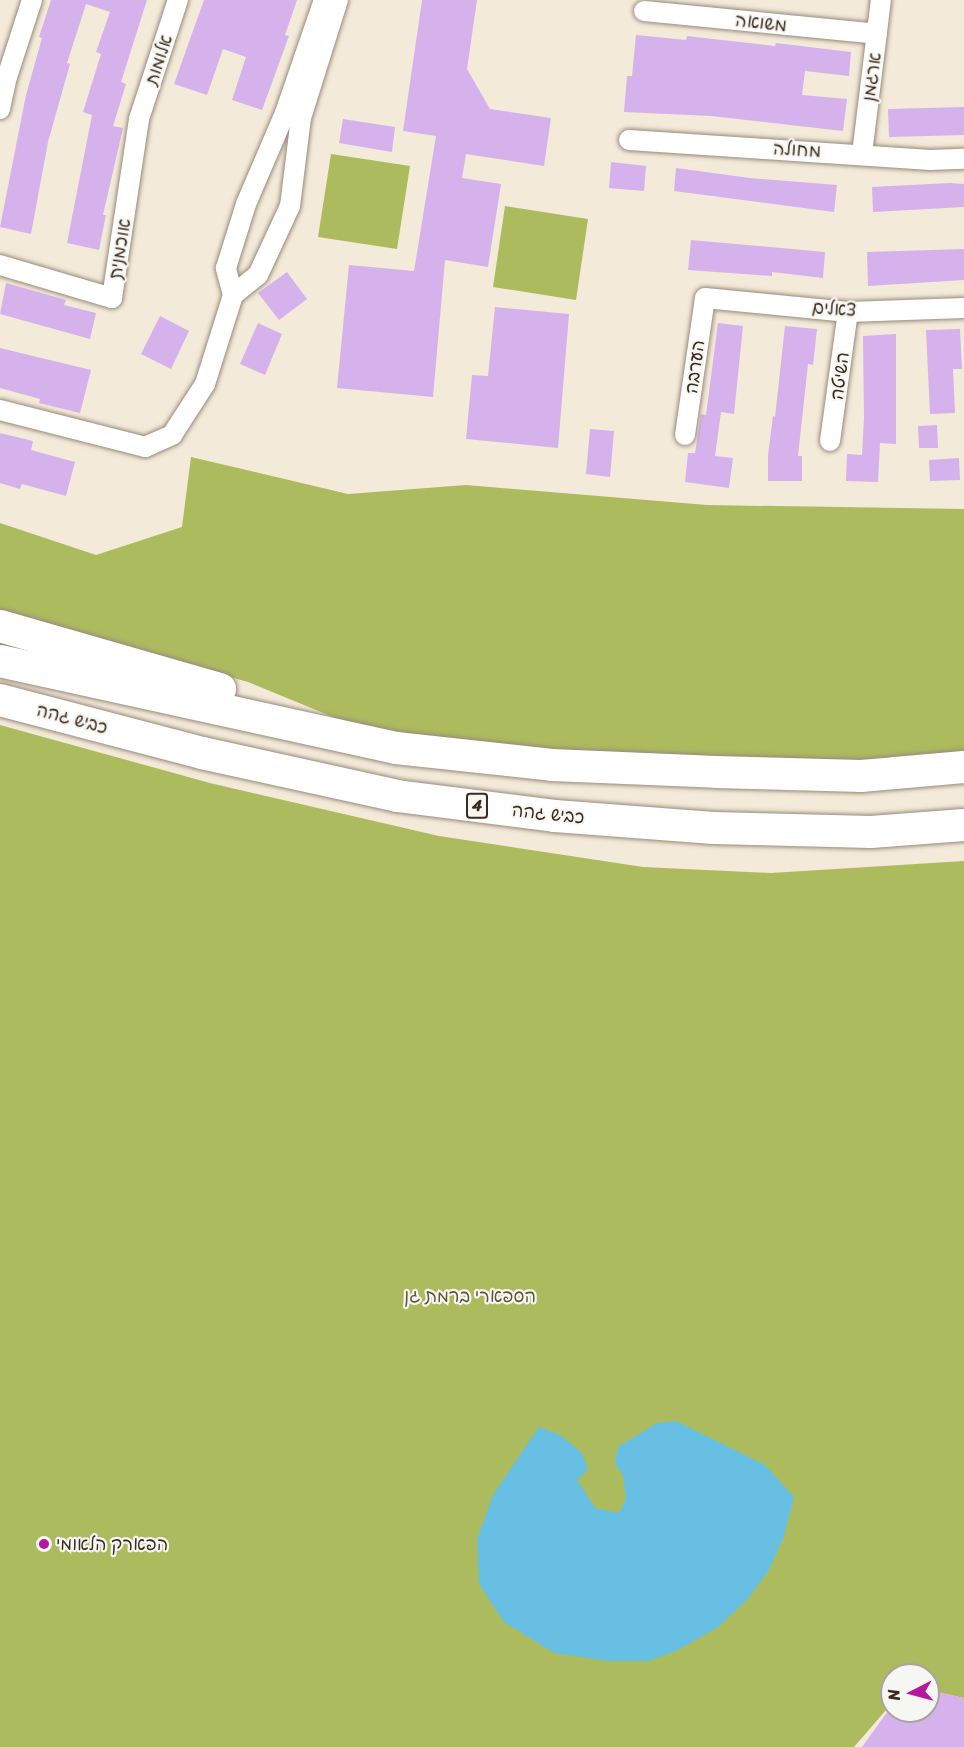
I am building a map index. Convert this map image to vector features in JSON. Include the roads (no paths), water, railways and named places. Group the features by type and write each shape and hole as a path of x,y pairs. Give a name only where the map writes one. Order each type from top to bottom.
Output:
{"highway":[{"path":"0,627 244,695 332,734"},
{"path":"0,661 396,748 552,765 861,776 964,767"},
{"name":"כביש גהה","path":"0,700 202,753 396,796 555,816 714,828 871,832 964,825"}],"street":[{"path":"0,109 7,77 33,0"},
{"name":"אלומות","path":"140,120 178,0"},
{"path":"233,295 258,275 290,206 293,115 324,0"},
{"path":"0,410 145,447 172,435 205,384 233,295 226,268 246,204 293,115 338,0"},
{"name":"ארגמן","path":"862,154 881,0"},
{"name":"משואה","path":"644,11 878,34"},
{"name":"אוכמנית","path":"0,265 112,298 140,120"},
{"name":"מחולה","path":"630,140 930,160 964,159"},
{"name":"צאלים","path":"705,298 848,312 964,308"},
{"name":"הערבה","path":"685,435 705,298"},
{"name":"השיטה","path":"831,441 848,312"}],"water":[{"path":"676,1421 765,1465 794,1497 784,1536 769,1570 746,1601 718,1627 678,1650 649,1661 608,1661 554,1653 504,1622 479,1584 477,1540 493,1495 539,1427 560,1435 582,1453 588,1470 577,1480 595,1508 619,1513 626,1499 623,1476 615,1463 618,1447 657,1423"}],"place":[{"name":"הפארק הלאומי","path":"44,1544"}],"park label":[{"name":"הספארי ברמת גן","path":"470,1296"}]}
